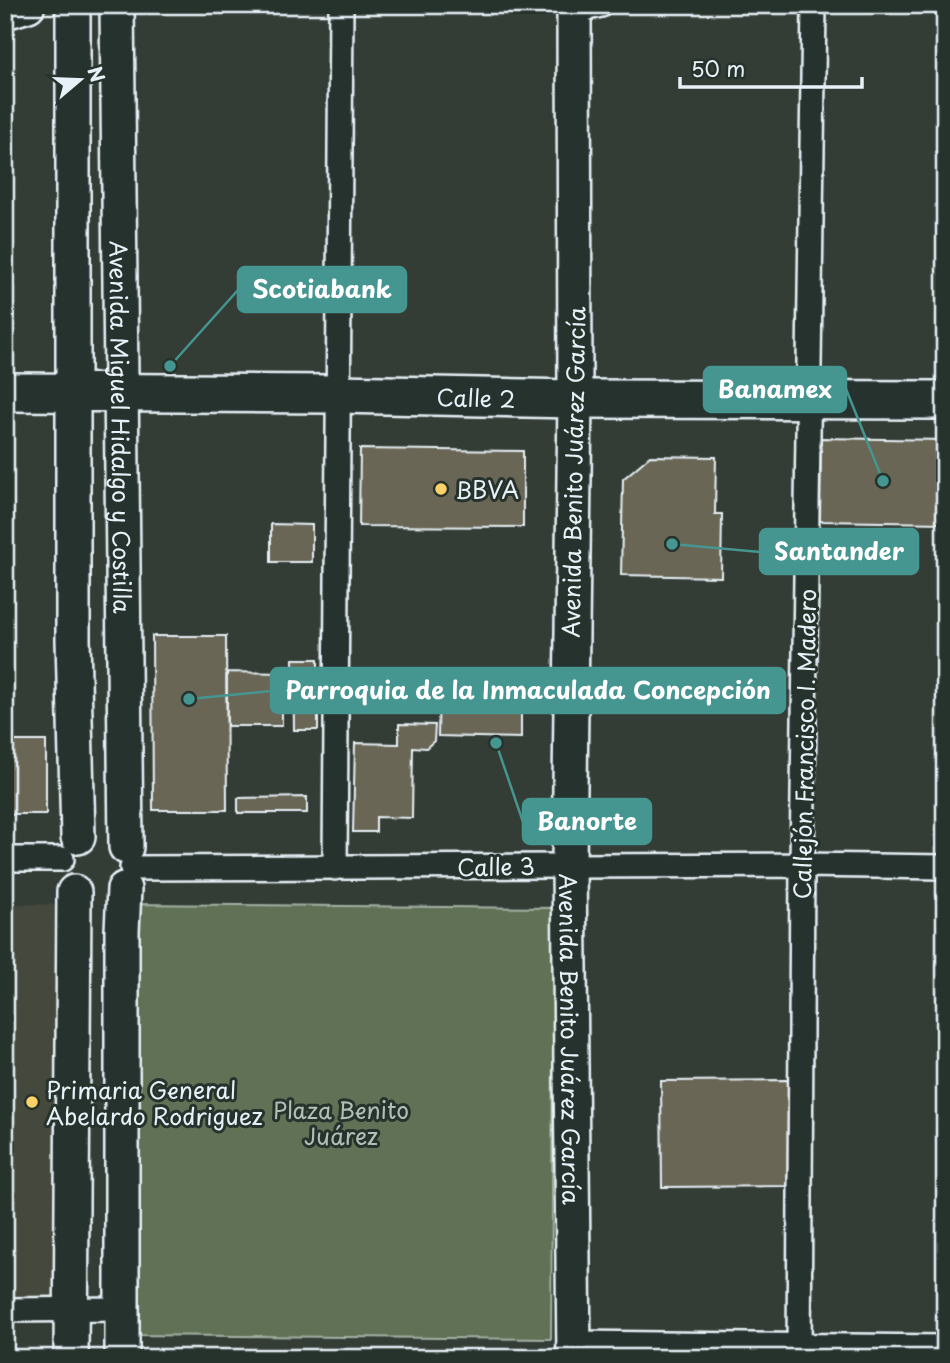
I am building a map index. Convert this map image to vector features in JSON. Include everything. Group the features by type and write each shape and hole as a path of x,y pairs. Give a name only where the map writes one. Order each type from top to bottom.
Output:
{"main road":[{"name":"Calle 2","path":"5,392 122,391 575,399 945,400"}],"street":[{"path":"5,12 29,5"},
{"name":"Avenida Miguel Hidalgo y Costilla","path":"70,848 77,803 73,639 73,5"},
{"name":"Avenida Miguel Hidalgo y Costilla","path":"117,5 127,868 122,931 122,1358"},
{"path":"335,868 341,5"},
{"name":"Callejón Francisco I. Madero","path":"799,1351 802,864 814,5"},
{"name":"Avenida Benito Juárez García","path":"574,1350 569,865 583,7"},
{"path":"74,190 120,190"},
{"path":"77,803 98,808 125,802"},
{"path":"5,859 70,848 99,832 118,839 127,868 115,896 105,901 94,901 74,892"},
{"path":"70,848 64,876 74,892 75,928 71,1358"},
{"name":"Calle 3","path":"127,868 802,864 945,867"},
{"path":"75,928 100,924 122,931"},
{"path":"5,1310 123,1309"},
{"path":"574,1350 799,1351 945,1346"}],"shaded area":[{"name":"Primaria General Abelardo Rodriguez","path":"5,904 60,905 58,1299 5,1298"}],"green space":[{"name":"Plaza Benito Juárez","path":"130,904 554,908 551,1339 127,1335"}],"building":[{"path":"821,438 945,440 945,523 820,521"},
{"name":"BBVA","path":"360,449 523,451 523,527 359,526"},
{"path":"650,456 716,457 715,514 722,514 721,577 621,575 623,479"},
{"path":"271,524 312,525 312,562 271,562"},
{"path":"152,636 226,636 227,810 153,810"},
{"path":"293,659 318,659 318,730 294,730"},
{"path":"227,672 282,673 282,726 227,726"},
{"path":"439,678 521,680 521,738 438,736"},
{"path":"399,724 435,725 434,741 426,748 413,747 412,818 376,817 376,832 353,832 355,743 399,744"},
{"path":"5,741 46,741 46,814 5,814"},
{"path":"307,797 307,813 238,813 238,798"},
{"path":"788,1080 789,1186 662,1187 661,1081"}],"place":[{"name":"Scotiabank","path":"170,366"},
{"name":"Banamex","path":"883,481"},
{"name":"BBVA","path":"441,489"},
{"name":"Santander","path":"672,544"},
{"name":"Parroquia de la Inmaculada Concepción","path":"189,699"},
{"name":"Banorte","path":"496,743"},
{"name":"Primaria General Abelardo Rodriguez","path":"32,1102"}]}
